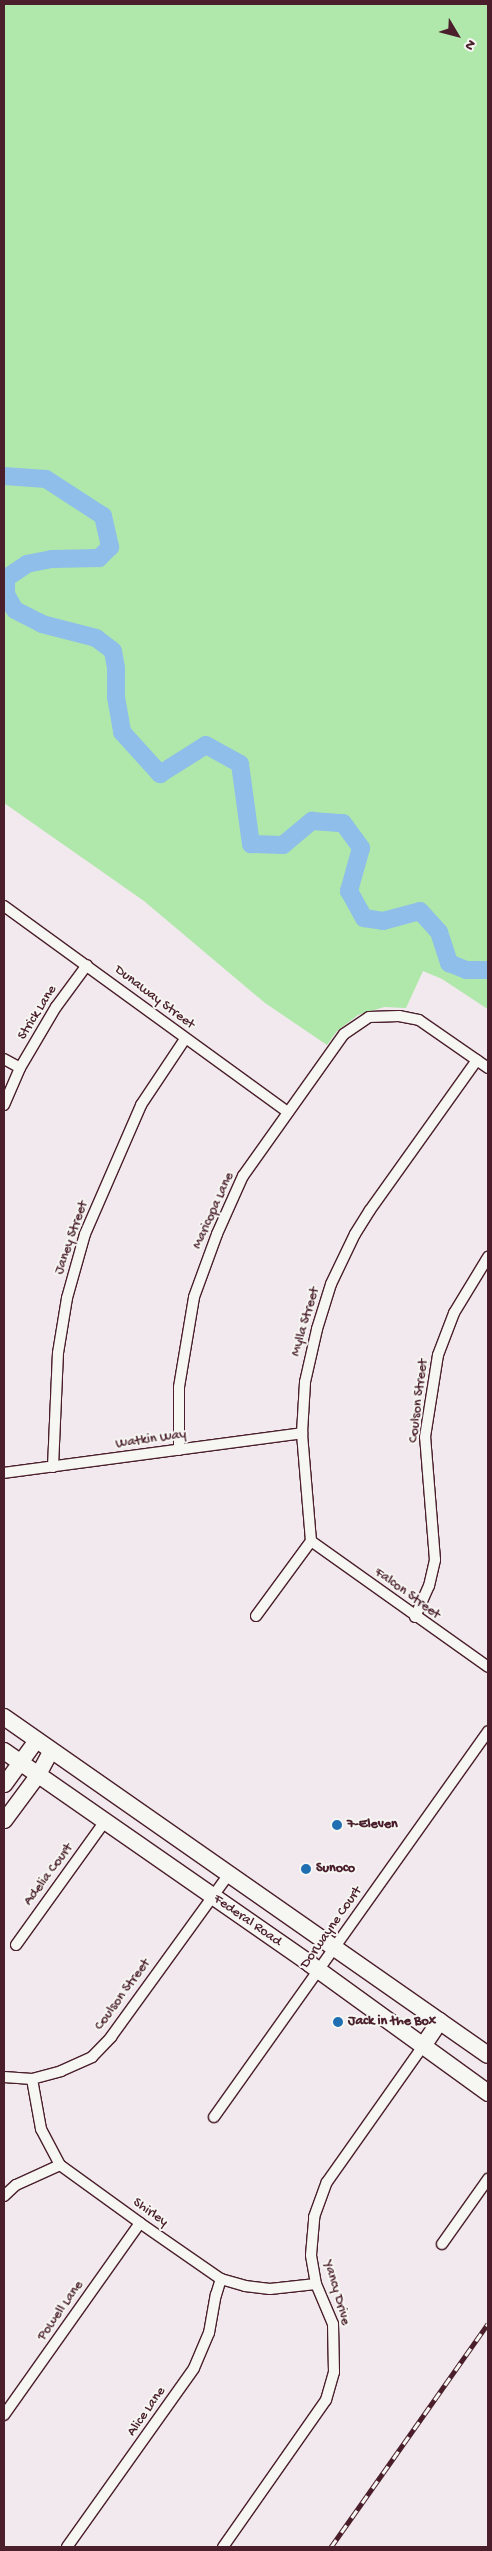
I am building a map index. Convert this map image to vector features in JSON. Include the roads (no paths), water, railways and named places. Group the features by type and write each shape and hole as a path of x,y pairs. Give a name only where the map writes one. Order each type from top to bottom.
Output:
{"main road":[{"name":"Federal Road","path":"4,1717 488,2055"},
{"name":"Federal Road","path":"4,1751 319,1970 488,2093"},
{"path":"423,2046 440,2021"}],"street":[{"name":"Dunaway Street","path":"4,906 87,964 185,1039 288,1112"},
{"name":"Strick Lane","path":"4,1106 20,1068 56,1007 87,964"},
{"name":"Maricopa Lane","path":"179,1450 179,1387 194,1297 217,1234 243,1176 344,1034 369,1017 398,1016 419,1020 477,1060"},
{"name":"Janey Street","path":"53,1467 58,1353 67,1298 85,1234 141,1105 185,1039"},
{"path":"4,1060 20,1068"},
{"path":"477,1060 488,1068"},
{"name":"Mylla Street","path":"312,1541 302,1433 310,1356 323,1307 335,1276 370,1210 477,1060"},
{"name":"Coulson Street","path":"415,1617 429,1586 435,1560 426,1437 438,1356 454,1312 488,1257"},
{"name":"Watkin Way","path":"4,1473 302,1433"},
{"path":"256,1616 312,1541"},
{"name":"Falcon Street","path":"312,1541 415,1617 488,1667"},
{"name":"Dorwayne Court","path":"214,2117 488,1731"},
{"path":"4,1784 36,1740"},
{"path":"4,1820 38,1774 51,1750"},
{"name":"Adelia Court","path":"16,1945 105,1821"},
{"name":"Coulson Street","path":"4,2077 32,2078 61,2071 92,2057 111,2037 228,1874"},
{"name":"Yancy Drive","path":"223,2547 318,2413 331,2386 335,2356 333,2324 316,2284 310,2242 314,2217 321,2193 327,2182 423,2046"},
{"name":"Shirley","path":"32,2078 41,2129 60,2164 140,2223 221,2279 245,2286 270,2289 316,2284"},
{"path":"4,2196 16,2185 60,2164"},
{"path":"442,2244 488,2178"},
{"name":"Powell Lane","path":"4,2415 140,2223"},
{"name":"Alice Lane","path":"68,2547 194,2368 209,2333 221,2279"}],"waterway":[{"path":"4,476 46,479 103,516 110,547 99,558 52,559 27,564 6,578 6,594 15,610 42,624 96,638 113,651 116,668 116,697 122,732 160,774 206,745 240,764 251,844 283,845 312,821 343,823 361,848 349,891 364,918 383,921 420,911 439,932 449,963 466,970 488,970"}],"railway":[{"path":"331,2547 488,2324"}],"place":[{"name":"7-Eleven","path":"337,1825"},
{"name":"Sunoco","path":"306,1869"},
{"name":"Jack in the Box","path":"338,2022"}]}
